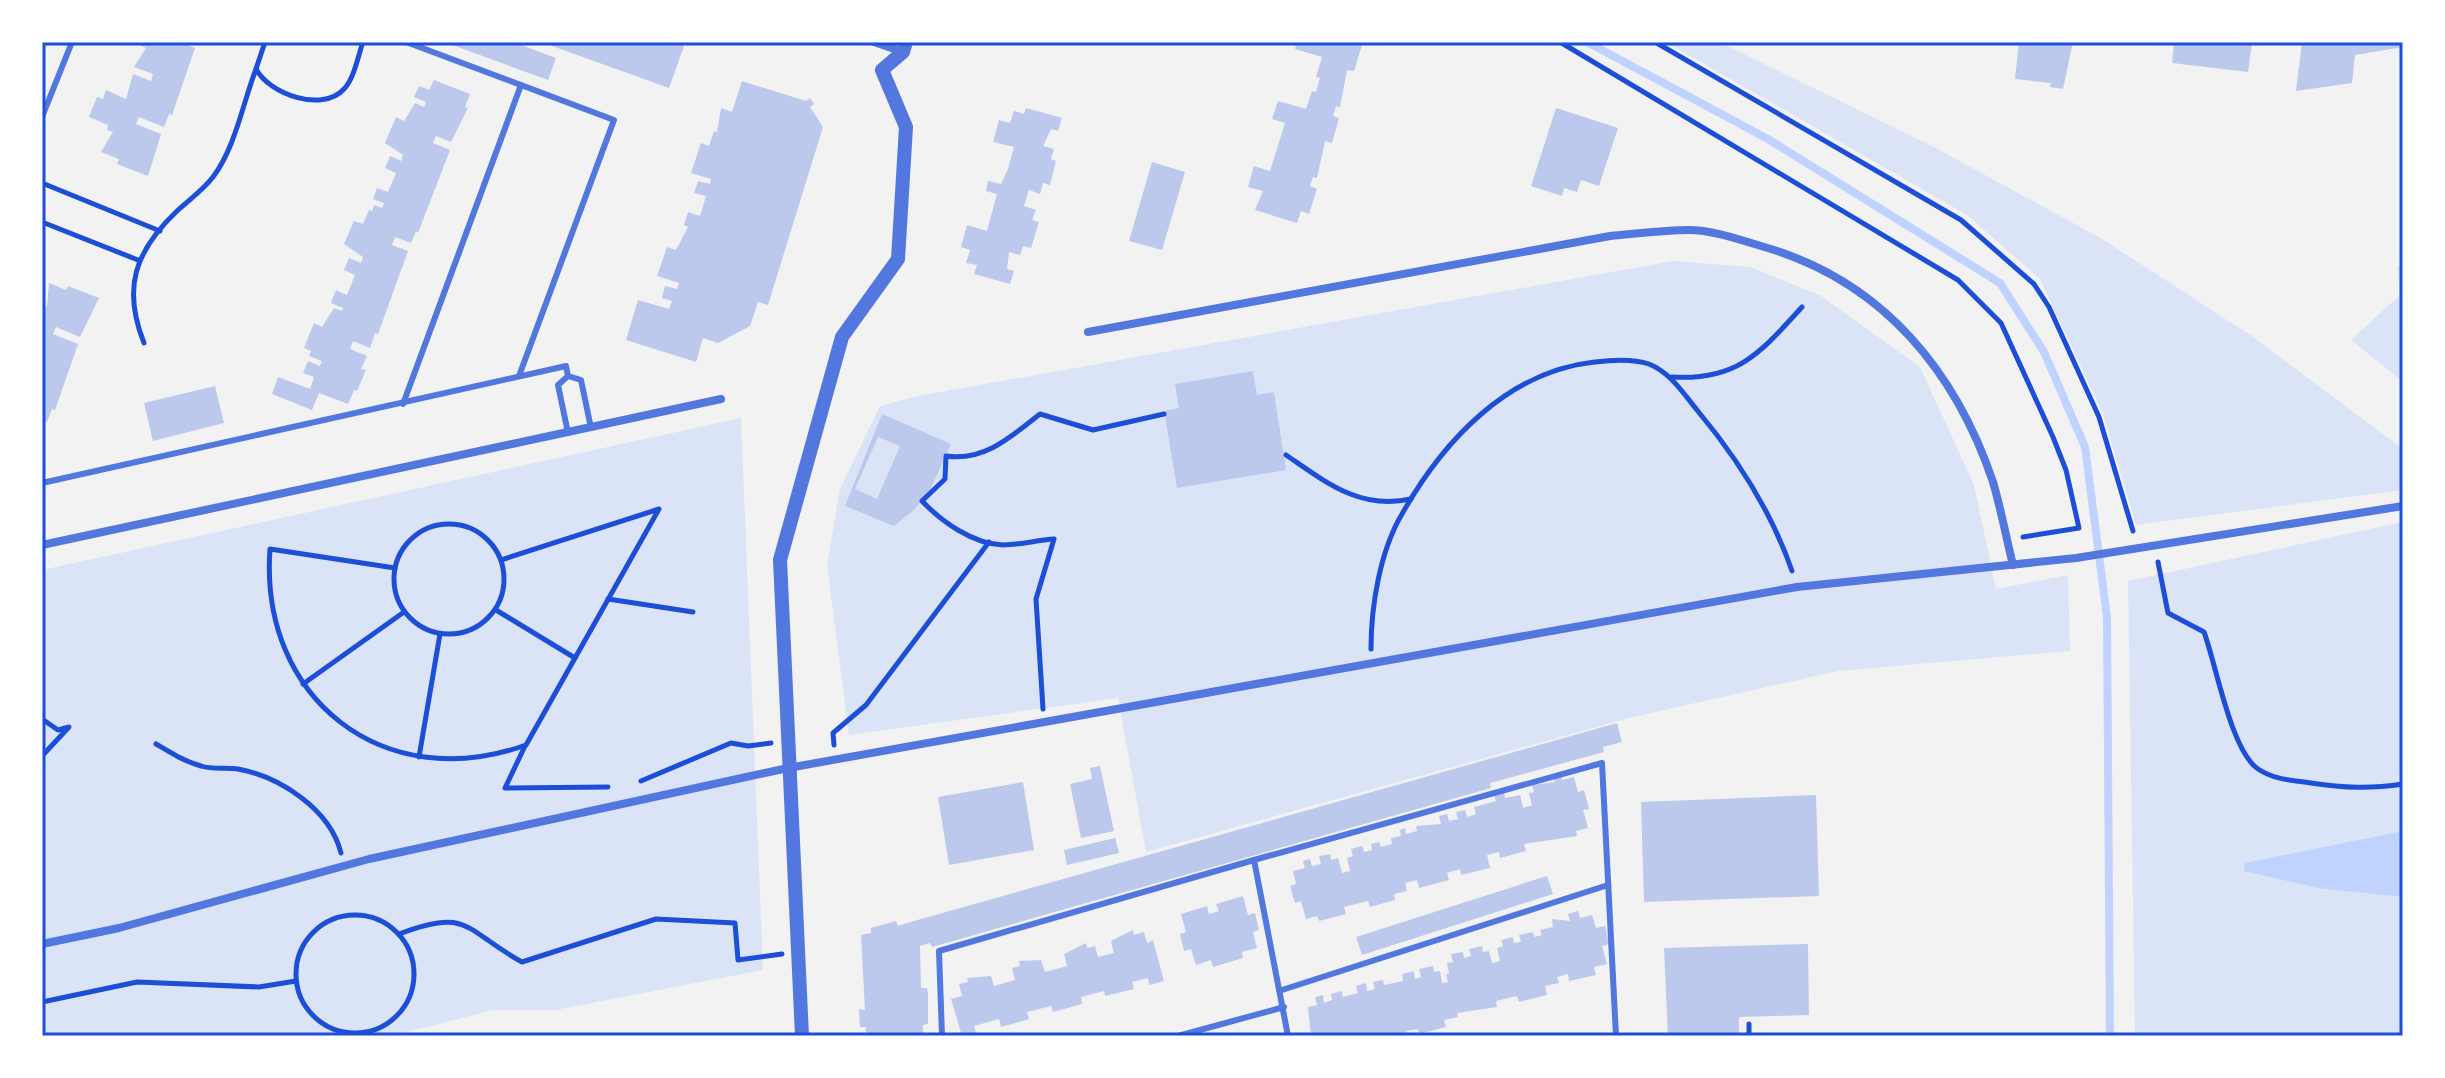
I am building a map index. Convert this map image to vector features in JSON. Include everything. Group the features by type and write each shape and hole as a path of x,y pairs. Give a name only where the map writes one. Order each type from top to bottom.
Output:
{"street":[{"path":"874,42 905,47"},
{"path":"802,1036 780,560 842,337 898,259 906,127 882,70 905,47"},
{"path":"1088,332 1610,236 1692,230 1743,241 1801,258 1863,293 1905,327 1953,393 1992,481 2013,565"},
{"path":"42,545 721,399"},
{"path":"42,944 119,928 344,866 836,759 1797,587 2076,558 2403,506"}],"lane":[{"path":"42,117 72,42"},
{"path":"406,42 614,120 519,376"},
{"path":"403,404 521,85"},
{"path":"42,483 566,366 568,376"},
{"path":"568,376 581,380 591,428"},
{"path":"568,376 558,385 568,433"},
{"path":"942,1036 939,951 1602,763 1615,1036"},
{"path":"1254,860 1282,990 1288,1036"},
{"path":"1282,990 1608,885"},
{"path":"1178,1036 1284,1007"}],"path":[{"path":"144,343 132,301 138,260 220,165 265,42"},
{"path":"256,69 262,80 278,90 318,101 335,97 347,87 363,42"},
{"path":"1560,42 1958,280 1984,302 2001,323 2053,437 2066,470 2079,528 2007,540"},
{"path":"1655,42 1961,220 2034,284 2049,307 2099,417 2131,529 2155,547 2168,613 2204,632 2246,756 2256,768 2280,780 2361,790 2403,784"},
{"path":"42,183 160,231"},
{"path":"42,222 138,260"},
{"path":"1671,377 1692,379 1735,369 1764,350 1802,307"},
{"path":"1371,663 1371,623 1389,541 1412,499 1459,437 1505,393 1526,381 1575,364 1611,360 1648,364 1671,377 1725,442 1756,490 1797,587"},
{"path":"1045,721 1036,599 1054,539 1003,545 989,542 952,525 922,501 945,479 946,456 961,458 995,448 1040,414 1093,430 1164,414"},
{"path":"1286,455 1361,500 1379,504 1412,499"},
{"path":"501,560 659,509 505,788 621,786"},
{"path":"444,524 472,528 485,536 501,560 504,588 496,610 482,625 469,632 440,634 414,623 404,612 394,585 395,568 406,545 417,534 444,524"},
{"path":"836,759 833,733 866,705 989,542"},
{"path":"395,568 270,549 269,589 275,628 303,684 332,717 354,732 376,744 419,757 476,759 526,745"},
{"path":"608,599 693,612"},
{"path":"496,610 575,658"},
{"path":"303,684 404,612"},
{"path":"419,757 440,634"},
{"path":"42,719 58,730 69,727 42,756"},
{"path":"634,784 731,743 748,746 787,741"},
{"path":"156,744 204,768 236,769 269,778 298,796 325,821 338,841 344,866"},
{"path":"359,914 387,924 399,934 413,961 412,991 405,1005 382,1027 350,1033 320,1022 300,996 296,981 300,952 307,939 330,920 359,914"},
{"path":"399,934 446,919 462,923 522,962 656,919 735,923 738,960 797,952"},
{"path":"42,1002 137,982 259,987 296,981"},
{"path":"1749,1024 1749,1036"}],"shaded area":[{"path":"1666,42 1719,42 1934,147 2104,240 2253,337 2403,449 2403,490 2136,525 2103,414 2040,279 1967,215"},
{"path":"1673,261 1751,267 1821,296 1920,367 1974,485 1996,589 2068,575 2070,651 1838,671 1629,718 1146,852 1118,698 849,735 827,565 840,489 880,406 918,396"},
{"path":"2403,266 2403,382 2351,340 2401,294 2397,267"},
{"path":"741,418 763,970 555,1010 493,1010 391,1036 42,1036 42,570"},
{"path":"2403,522 2403,1036 2135,1036 2128,581"}],"water":[{"path":"2403,831 2403,897 2318,888 2244,871 2245,863"}],"building":[{"path":"141,42 180,42 195,48 172,115 169,114 164,127 139,117 136,124 161,134 148,176 117,164 119,159 101,152 113,132 107,130 108,125 89,117 97,97 103,99 106,90 126,99 133,74 151,81 153,74 134,67 146,48 140,45"},
{"path":"444,42 513,42 556,58 548,80"},
{"path":"541,42 672,42 684,46 669,88"},
{"path":"1297,42 1357,42 1362,45 1354,71 1347,70 1340,107 1336,106 1333,116 1339,118 1332,143 1325,141 1317,178 1313,177 1310,186 1317,189 1309,214 1301,211 1297,223 1255,210 1263,191 1248,187 1254,166 1270,171 1285,123 1272,119 1278,101 1306,109 1312,91 1316,92 1320,78 1316,77 1322,57 1295,49"},
{"path":"2019,42 2066,42 2072,46 2063,89 2050,87 2051,83 2015,79"},
{"path":"2174,42 2252,42 2248,72 2172,63"},
{"path":"2302,42 2403,42 2403,47 2355,55 2352,83 2296,91"},
{"path":"434,80 470,94 465,107 468,108 451,142 436,136 433,143 450,150 418,233 416,231 411,243 395,237 392,245 408,251 378,334 375,333 370,348 353,341 350,349 367,356 361,369 366,370 357,391 354,390 348,404 319,393 312,410 272,394 278,377 310,389 314,377 303,373 308,361 320,366 322,361 309,356 311,351 304,348 314,323 322,327 334,308 342,311 343,308 331,303 336,290 347,295 355,275 344,270 349,258 361,263 363,257 344,244 354,221 363,224 374,205 382,208 384,203 373,199 377,188 388,192 396,173 385,168 390,156 401,161 403,155 385,143 396,117 404,121 415,103 424,107 426,102 414,97 419,86 429,90"},
{"path":"742,81 806,101 810,98 814,104 810,107 823,127 768,305 758,302 750,326 718,343 703,338 696,362 626,340 638,300 669,309 672,301 662,298 665,286 677,289 679,283 657,276 667,247 676,250 688,227 684,225 688,212 700,216 706,196 694,193 698,181 710,184 711,179 691,173 701,143 709,146 714,131 717,132 721,108 732,112"},
{"path":"1026,108 1062,118 1058,131 1051,129 1043,146 1054,149 1051,159 1056,161 1050,185 1043,183 1040,194 1029,190 1024,206 1036,210 1032,220 1039,222 1031,248 1023,246 1020,255 1009,252 1007,269 1014,271 1010,284 974,274 977,265 966,263 970,250 961,247 967,225 987,231 997,194 986,191 988,181 1001,184 1008,169 1014,147 993,142 999,120 1010,123 1014,111 1024,114"},
{"path":"1556,108 1618,128 1599,186 1581,180 1577,192 1564,188 1562,196 1531,186"},
{"path":"1152,162 1185,172 1162,250 1129,241"},
{"path":"49,283 66,290 68,286 99,298 80,337 56,327 53,334 78,344 55,410 52,409 47,422 42,420 42,309 47,307"},
{"path":"1253,371 1257,395 1274,392 1286,470 1177,488 1164,411 1179,408 1175,384"},
{"path":"215,386 224,423 153,441 144,403"},
{"path":"882,414 951,444 931,488 915,509 894,526 845,506","holes":["878,437 900,446 877,499 855,489"]},
{"path":"1617,723 1622,742 1603,747 1604,752 1490,783 1491,788 932,947 930,943 920,946 921,988 927,988 928,993 928,1024 923,1025 923,1036 866,1036 866,1027 860,1027 859,1009 865,1010 861,935 871,933 871,928 896,921 898,926"},
{"path":"1100,766 1114,831 1081,838 1070,784 1092,779 1090,768"},
{"path":"1561,776 1562,780 1574,777 1578,792 1584,790 1589,809 1583,810 1588,828 1576,831 1577,836 1524,844 1526,851 1500,858 1499,852 1487,855 1490,868 1461,875 1460,869 1447,873 1449,880 1419,888 1417,880 1405,883 1407,891 1394,894 1395,900 1370,907 1368,901 1344,907 1346,914 1319,921 1317,916 1306,919 1301,901 1295,903 1290,886 1296,884 1293,871 1305,868 1303,861 1310,859 1312,866 1321,864 1319,856 1330,854 1331,860 1338,858 1342,873 1350,871 1347,858 1353,856 1351,849 1362,846 1364,852 1372,850 1371,844 1379,842 1381,847 1392,844 1391,838 1401,836 1400,830 1405,828 1406,834 1417,831 1416,826 1441,824 1439,816 1447,814 1449,821 1458,819 1456,812 1465,810 1467,817 1476,814 1474,807 1496,801 1494,795 1504,792 1505,798 1520,795 1523,808 1532,805 1529,793 1534,792 1532,785 1555,782 1554,778"},
{"path":"1023,782 1034,850 949,865 938,797"},
{"path":"1816,795 1819,896 1644,902 1641,802"},
{"path":"1115,838 1119,853 1067,865 1064,850"},
{"path":"1547,876 1553,894 1362,955 1356,937"},
{"path":"1243,896 1248,915 1255,913 1259,930 1253,932 1257,948 1242,952 1243,958 1213,967 1211,960 1196,965 1191,949 1184,951 1180,934 1186,932 1181,914 1207,906 1209,914 1219,911 1216,904"},
{"path":"1578,911 1580,918 1592,915 1596,928 1605,926 1609,944 1602,946 1607,964 1594,967 1596,975 1569,981 1568,974 1557,977 1559,983 1545,986 1547,995 1519,1002 1517,996 1496,1001 1497,1007 1457,1013 1458,1017 1444,1020 1446,1027 1419,1034 1418,1029 1406,1031 1407,1036 1311,1036 1308,1007 1317,1005 1315,997 1323,995 1324,1003 1332,1000 1331,994 1342,991 1343,997 1358,993 1356,986 1366,983 1367,991 1375,989 1373,982 1383,980 1384,985 1403,981 1402,974 1414,971 1415,979 1421,977 1419,969 1433,966 1434,972 1440,971 1442,983 1448,982 1447,963 1453,962 1451,954 1463,952 1464,958 1471,956 1469,949 1482,946 1483,952 1489,951 1492,963 1500,961 1497,948 1503,946 1501,940 1513,937 1514,943 1521,942 1519,935 1533,932 1534,937 1542,935 1540,930 1553,927 1552,919 1570,921 1568,914"},
{"path":"1133,930 1134,935 1144,932 1147,943 1153,940 1164,981 1149,985 1148,978 1132,982 1134,989 1105,996 1104,991 1081,997 1082,1004 1053,1012 1051,1006 1027,1012 1029,1019 1001,1027 999,1019 974,1026 976,1033 962,1036 951,999 962,996 959,984 968,982 967,978 991,976 994,986 1015,980 1012,968 1020,966 1019,961 1041,960 1045,972 1067,966 1064,954 1086,943 1087,948 1095,946 1098,957 1114,953 1111,941"},
{"path":"1808,944 1809,1015 1739,1017 1739,1036 1668,1036 1664,948"}],"waterway":[{"path":"1587,42 1768,139 2000,283 2044,352 2085,447 2107,617 2110,1036"}]}
